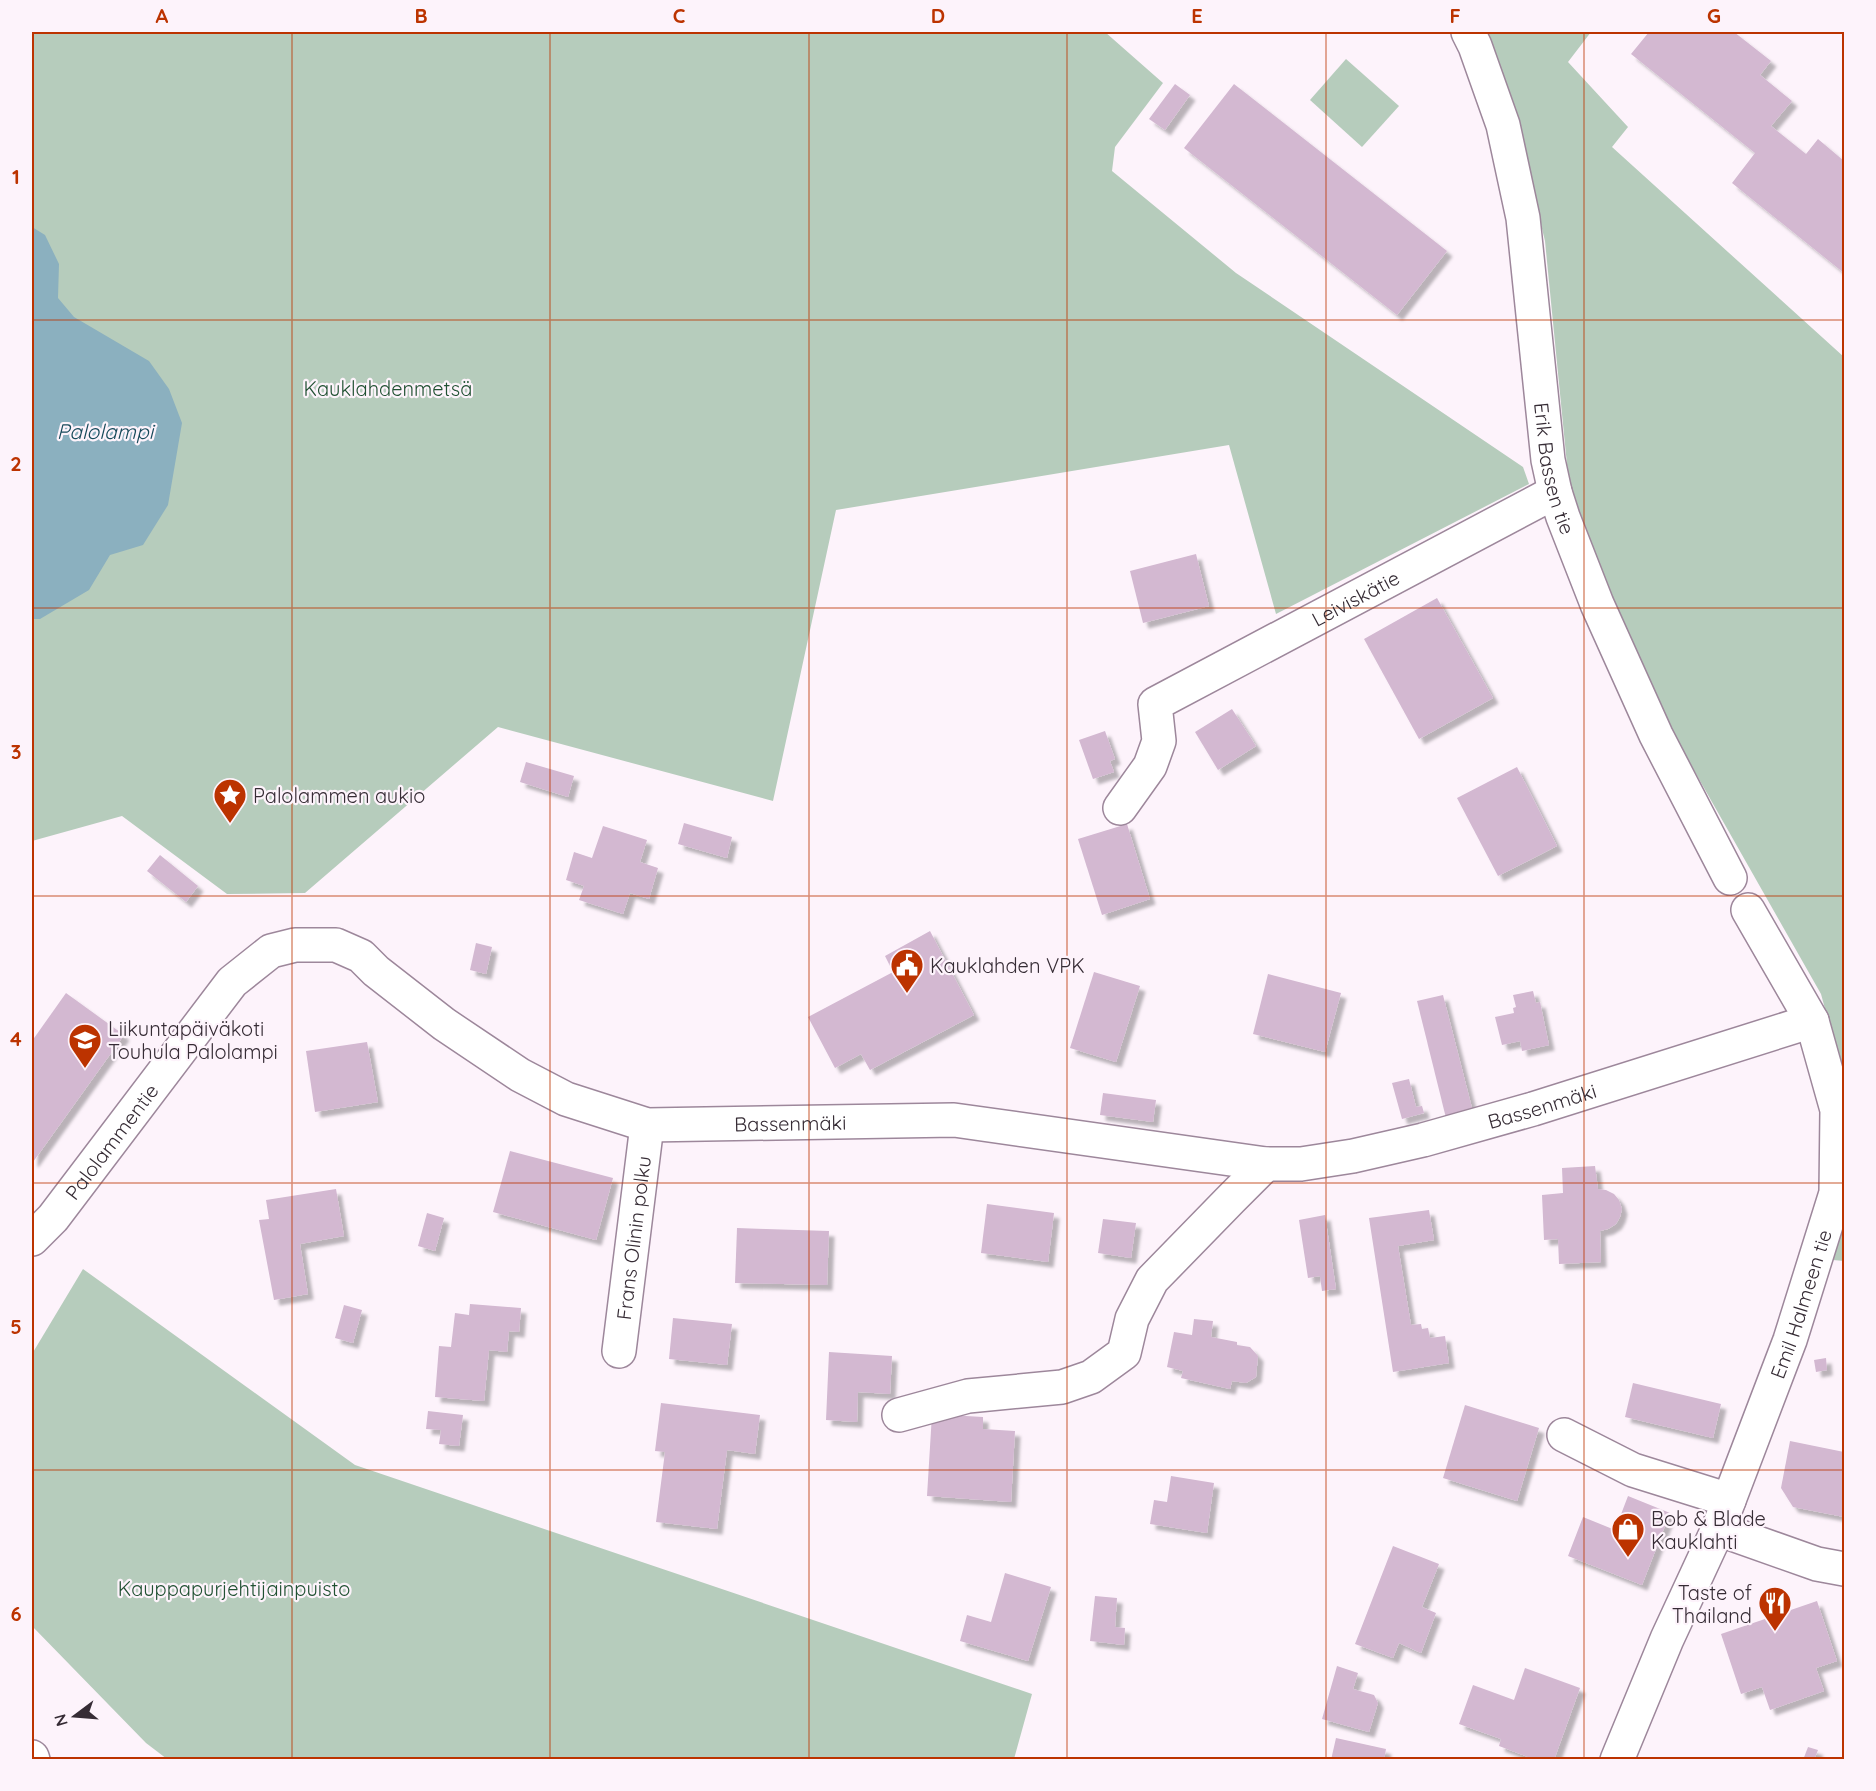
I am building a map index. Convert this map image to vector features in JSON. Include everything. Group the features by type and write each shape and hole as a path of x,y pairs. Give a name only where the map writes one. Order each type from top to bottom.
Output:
{"street":[{"name":"Erik Bassen tie","path":"1468,32 1503,125 1523,218 1548,460 1555,492 1598,604 1656,735 1730,878"},
{"name":"Leiviskätie","path":"1120,808 1150,766 1159,741 1155,704 1555,492"},
{"name":"Emil Halmeen tie","path":"1617,1760 1667,1639 1724,1515 1790,1340 1836,1193 1837,1110 1812,1021 1748,910"},
{"name":"Palolammentie","path":"32,1239 53,1218 232,982 271,951 295,945 336,945 361,956"},
{"name":"Bassenmäki","path":"361,956 426,1011 520,1075 566,1099 647,1125 954,1120 1266,1164 1301,1164 1353,1156 1433,1138 1812,1021"},
{"name":"Frans Olinin polku","path":"619,1351 647,1125"},
{"path":"899,1415 968,1396 1062,1387 1091,1377 1124,1353 1132,1319 1152,1281 1266,1164"},
{"path":"1564,1435 1817,1564 1845,1569"}],"green space":[{"name":"Kauklahdenmetsä","path":"32,32 1105,32 1163,83 1115,147 1112,171 1236,273 1523,467 1529,484 1276,614 1229,445 836,510 773,801 498,727 305,893 227,894 122,816 32,841"},
{"path":"1484,32 1591,32 1568,62 1628,127 1612,147 1844,357 1844,1079 1821,994 1624,647 1570,495 1545,241 1514,114"},
{"path":"1346,59 1399,106 1362,147 1310,100"},
{"path":"1844,1215 1844,1261 1833,1260"},
{"name":"Kauppapurjehtijainpuisto","path":"83,1269 355,1465 1032,1694 1014,1759 167,1759 146,1743 32,1626 32,1354"}],"water":[{"name":"Palolampi","path":"32,227 45,235 59,264 58,298 74,317 149,361 169,389 182,423 168,505 143,545 110,555 89,590 40,619 32,619"}],"building":[{"path":"1649,32 1734,32 1771,61 1760,75 1792,101 1771,126 1806,154 1818,139 1844,161 1844,273 1732,183 1755,153 1631,54"},
{"path":"1175,84 1190,95 1165,130 1149,119"},
{"path":"1234,84 1447,251 1397,315 1184,148"},
{"path":"1196,554 1209,606 1143,623 1130,571"},
{"path":"1437,598 1493,698 1419,739 1364,639"},
{"path":"1232,709 1256,746 1218,770 1195,732"},
{"path":"1105,731 1115,759 1110,761 1114,772 1093,779 1079,740"},
{"path":"526,762 574,776 568,797 520,782"},
{"path":"1517,767 1557,846 1498,876 1457,798"},
{"path":"684,823 732,837 727,858 678,844"},
{"path":"1127,824 1150,899 1102,915 1078,839"},
{"path":"603,826 647,840 640,862 658,868 649,899 630,893 623,914 579,900 584,886 566,880 574,852 592,858"},
{"path":"160,855 198,886 186,902 147,871"},
{"name":"Kauklahden VPK","path":"930,931 974,1015 870,1070 861,1054 835,1068 808,1017 893,972 885,956"},
{"path":"476,943 492,947 486,974 470,970"},
{"path":"1094,972 1140,986 1116,1062 1070,1048"},
{"path":"1268,974 1341,993 1325,1052 1253,1034"},
{"path":"1533,991 1536,1003 1540,1002 1549,1045 1522,1051 1520,1041 1502,1045 1495,1017 1514,1013 1513,1008 1516,1007 1513,995"},
{"path":"66,993 124,1035 33,1162 32,1041"},
{"path":"1443,995 1473,1112 1446,1118 1417,1001"},
{"path":"367,1042 378,1102 315,1112 306,1051"},
{"path":"1409,1079 1416,1107 1422,1106 1424,1113 1402,1119 1392,1083"},
{"path":"1103,1093 1156,1100 1153,1122 1100,1115"},
{"path":"510,1151 613,1178 596,1240 493,1212"},
{"path":"1595,1166 1598,1189 1614,1194 1619,1200 1622,1209 1620,1217 1616,1224 1600,1231 1601,1262 1559,1264 1558,1239 1544,1240 1542,1195 1563,1193 1562,1168"},
{"path":"336,1189 344,1236 300,1244 308,1294 274,1300 259,1220 269,1219 266,1200"},
{"path":"987,1204 1054,1213 1048,1262 981,1253"},
{"path":"1429,1210 1434,1240 1398,1246 1411,1325 1421,1324 1422,1329 1428,1328 1430,1338 1445,1336 1449,1363 1393,1372 1369,1218"},
{"path":"427,1213 444,1218 435,1251 418,1246"},
{"path":"1325,1215 1336,1289 1322,1291 1320,1276 1308,1278 1299,1220"},
{"path":"1103,1219 1136,1223 1131,1258 1098,1253"},
{"path":"737,1228 829,1231 827,1285 735,1283"},
{"path":"470,1304 521,1308 519,1332 509,1331 507,1352 489,1350 484,1401 435,1397 439,1346 451,1347 455,1313 469,1315"},
{"path":"344,1305 362,1310 353,1343 335,1338"},
{"path":"673,1318 732,1324 727,1365 669,1359"},
{"path":"1194,1319 1213,1321 1211,1337 1250,1347 1258,1356 1256,1377 1246,1383 1232,1381 1230,1389 1181,1378 1183,1371 1167,1367 1174,1332 1192,1335"},
{"path":"829,1352 892,1356 890,1394 858,1392 857,1422 826,1420"},
{"path":"1826,1358 1827,1370 1816,1372 1814,1360"},
{"path":"1633,1383 1721,1404 1713,1438 1625,1417"},
{"path":"661,1403 760,1415 755,1454 727,1450 717,1529 656,1522 665,1452 655,1451"},
{"path":"1465,1405 1539,1428 1517,1501 1443,1478"},
{"path":"428,1411 463,1415 459,1446 439,1444 441,1430 426,1429"},
{"path":"932,1414 983,1417 983,1429 1015,1431 1011,1502 927,1496"},
{"path":"1790,1441 1844,1452 1844,1517 1793,1507 1781,1488"},
{"path":"1171,1476 1214,1483 1207,1533 1150,1524 1154,1500 1167,1502"},
{"path":"1628,1496 1670,1513 1642,1585 1568,1556 1583,1517 1615,1530"},
{"path":"1393,1546 1439,1564 1422,1607 1436,1613 1421,1653 1399,1643 1393,1658 1355,1644"},
{"path":"1005,1573 1051,1587 1028,1661 960,1641 967,1615 991,1622"},
{"path":"1095,1596 1117,1598 1115,1627 1125,1628 1124,1645 1090,1641"},
{"path":"1817,1601 1837,1661 1816,1668 1824,1691 1770,1710 1762,1687 1741,1694 1721,1634"},
{"path":"1337,1666 1358,1673 1353,1689 1374,1695 1378,1703 1369,1732 1322,1719"},
{"path":"1525,1668 1580,1688 1554,1760 1536,1760 1499,1746 1501,1739 1459,1724 1473,1685 1514,1700"},
{"path":"1336,1738 1386,1749 1384,1760 1331,1760"},
{"path":"1808,1747 1818,1750 1814,1760 1803,1760"}],"place":[{"name":"Palolammen aukio","path":"230,824"},
{"name":"Kauklahden VPK","path":"907,994"},
{"name":"Liikuntapäiväkoti Touhula Palolampi","path":"85,1069"},
{"name":"Bob & Blade Kauklahti","path":"1628,1558"},
{"name":"Taste of Thailand","path":"1775,1632"}]}
